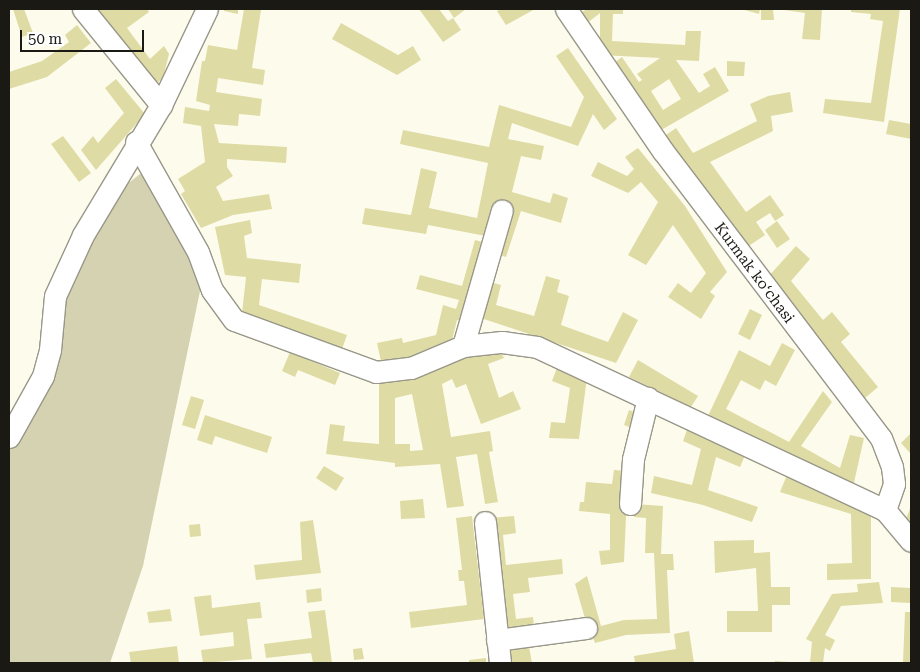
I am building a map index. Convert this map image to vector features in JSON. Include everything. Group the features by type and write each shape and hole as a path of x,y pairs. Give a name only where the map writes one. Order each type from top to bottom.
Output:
{"street":[{"path":"83,9 161,105"},
{"path":"9,437 43,376 50,350 55,296 83,235 136,142 161,105 207,9"},
{"name":"Kurmak koʻchasi","path":"566,9 664,150 881,438 892,467 894,484 886,510"},
{"path":"136,142 198,252 212,290 234,320 376,372 411,368 463,346 502,342 537,347 886,510 911,542"},
{"path":"463,346 502,210"},
{"path":"630,504 633,459 648,398"},
{"path":"485,522 500,663"},
{"path":"497,640 586,628"}],"shaded area":[{"path":"150,166 205,267 143,566 110,663 9,663 9,417 35,377 45,312 116,193"}],"building":[{"path":"13,9 24,9 33,33 22,37"},
{"path":"92,9 147,9 149,12 127,28 150,59 164,46 169,54 163,78 151,88"},
{"path":"224,9 238,9 238,14 224,11"},
{"path":"244,9 261,10 252,68 265,70 263,85 218,78 216,92 262,99 260,116 239,114 238,126 214,124 219,143 287,147 286,163 227,159 227,167 233,176 216,187 223,201 269,194 272,209 233,215 201,228 181,194 185,191 178,179 205,162 201,126 183,123 185,107 209,111 210,105 196,101 202,61 205,61 208,45 237,50"},
{"path":"419,9 439,9 448,21 453,18 461,30 443,42"},
{"path":"448,9 466,9 454,18"},
{"path":"501,9 535,9 506,25 497,11"},
{"path":"587,9 623,9 623,14 613,14 612,41 685,45 686,31 701,31 699,61 676,60 699,93 710,86 703,74 715,67 729,91 656,133 611,65 622,57 639,82 642,80 637,74 660,58 600,55 590,37 600,37 600,13 586,24 579,14","holes":["669,79 681,99 663,110 651,91"]},
{"path":"741,9 760,9 759,14"},
{"path":"761,9 773,9 774,20 761,20"},
{"path":"777,9 822,9 820,40 802,39 805,13"},
{"path":"851,9 900,9 884,122 823,113 825,99 871,103 883,21 870,19 871,14 851,12"},
{"path":"341,23 398,55 413,46 421,60 397,75 332,39"},
{"path":"77,25 91,43 47,77 9,89 9,72 42,61 69,42 65,35"},
{"path":"568,48 617,119 604,130 593,114 578,146 512,123 508,139 544,146 541,160 521,156 512,192 550,203 553,193 568,198 561,223 521,211 506,257 494,253 491,237 428,225 426,234 362,224 365,208 411,215 421,168 437,172 429,208 477,218 488,163 400,144 403,130 489,147 499,105 571,127 584,97 556,56"},
{"path":"727,61 745,62 744,76 727,76"},
{"path":"116,79 145,114 96,170 81,150 93,136 98,143 124,113 105,88"},
{"path":"790,92 793,112 771,116 773,131 710,162 746,212 770,195 784,215 775,221 770,213 756,222 765,235 744,249 663,137 676,128 693,153 757,121 750,104 768,96"},
{"path":"889,120 911,124 911,139 886,134"},
{"path":"63,136 91,173 79,182 51,144"},
{"path":"638,148 685,206 727,272 710,292 715,296 701,319 668,297 678,283 691,293 706,273 673,225 646,265 628,255 658,202 641,182 628,193 591,176 598,162 627,176 634,169 625,157"},
{"path":"250,220 252,233 244,236 247,258 301,264 299,283 262,279 259,305 347,335 341,352 242,313 246,277 225,275 215,227"},
{"path":"777,221 790,239 777,248 765,230"},
{"path":"475,240 486,243 465,322 457,320 450,349 382,366 377,343 402,338 403,343 436,335 443,305 456,309 459,300 416,289 420,275 462,286"},
{"path":"796,246 810,259 791,281 823,320 832,312 850,334 841,342 878,387 865,398 767,278"},
{"path":"546,276 560,280 557,292 569,296 561,325 608,342 623,312 638,320 616,363 475,316 486,281 501,285 496,305 534,316"},
{"path":"750,309 762,315 750,340 738,334"},
{"path":"782,343 795,350 776,386 765,380 760,390 741,380 726,409 789,442 823,391 832,402 801,446 840,468 850,435 864,438 853,487 707,418 739,350 770,366"},
{"path":"480,349 500,351 504,358 488,364 499,398 513,391 521,409 481,424 466,384 456,388 452,379 442,384 451,437 490,431 493,451 489,452 498,502 485,504 477,454 456,457 464,506 447,508 440,464 395,467 395,463 326,454 330,424 345,426 343,441 379,444 379,382 420,375","holes":["412,394 423,450 410,451 410,444 395,444 395,398"]},
{"path":"290,352 340,373 335,385 298,370 295,377 282,371"},
{"path":"638,360 698,396 691,407 629,377"},
{"path":"558,365 587,377 579,439 549,438 551,422 565,423 570,388 552,381"},
{"path":"191,396 204,400 195,429 182,425"},
{"path":"629,410 642,415 637,430 624,425"},
{"path":"205,415 272,437 267,453 215,436 212,445 197,440"},
{"path":"688,427 747,451 740,467 716,457 708,490 758,507 752,522 703,505 651,493 654,476 692,485 701,449 683,441"},
{"path":"911,433 911,454 901,443"},
{"path":"324,466 344,478 336,491 316,478"},
{"path":"614,470 628,471 624,562 601,565 599,551 610,550 610,514 579,511 580,502 584,502 586,482 612,484"},
{"path":"787,475 871,507 871,579 827,580 827,564 852,563 851,514 780,492"},
{"path":"423,499 425,518 401,519 400,501"},
{"path":"635,504 663,506 661,554 673,554 674,570 667,570 670,633 626,635 595,643 592,635 590,636 575,584 587,576 601,626 624,620 657,619 654,553 645,553 646,518 634,517"},
{"path":"911,506 911,522 906,519"},
{"path":"472,516 484,619 411,628 409,612 467,605 464,581 459,581 458,570 462,570 456,518"},
{"path":"514,516 516,533 503,535 506,565 562,559 563,574 528,578 530,592 513,594 516,619 533,617 535,633 502,637 491,518"},
{"path":"313,520 321,573 256,580 254,565 302,560 300,522"},
{"path":"200,524 201,536 190,537 189,525"},
{"path":"754,540 754,553 770,552 771,587 790,587 790,605 772,605 772,632 727,632 727,611 758,611 756,568 715,573 714,541"},
{"path":"879,582 883,603 841,606 825,635 835,640 830,651 825,648 823,663 810,663 812,642 806,639 832,594 858,592 857,584"},
{"path":"891,587 911,588 911,603 891,602"},
{"path":"321,588 322,601 307,603 306,590"},
{"path":"211,595 212,608 260,602 262,618 247,619 252,659 203,663 201,650 234,646 233,632 200,636 194,597"},
{"path":"170,609 172,621 149,623 147,612"},
{"path":"325,610 332,663 313,663 311,653 266,658 264,644 312,638 308,612"},
{"path":"905,612 911,612 911,663 903,663"},
{"path":"689,631 694,663 635,663 634,656 676,649 674,634"},
{"path":"528,641 532,663 506,663 503,644"},
{"path":"177,646 179,663 131,663 129,652"},
{"path":"362,648 364,659 354,660 353,649"},
{"path":"486,658 486,663 469,663 469,660"},
{"path":"775,661 789,662 789,663 775,663"}]}
